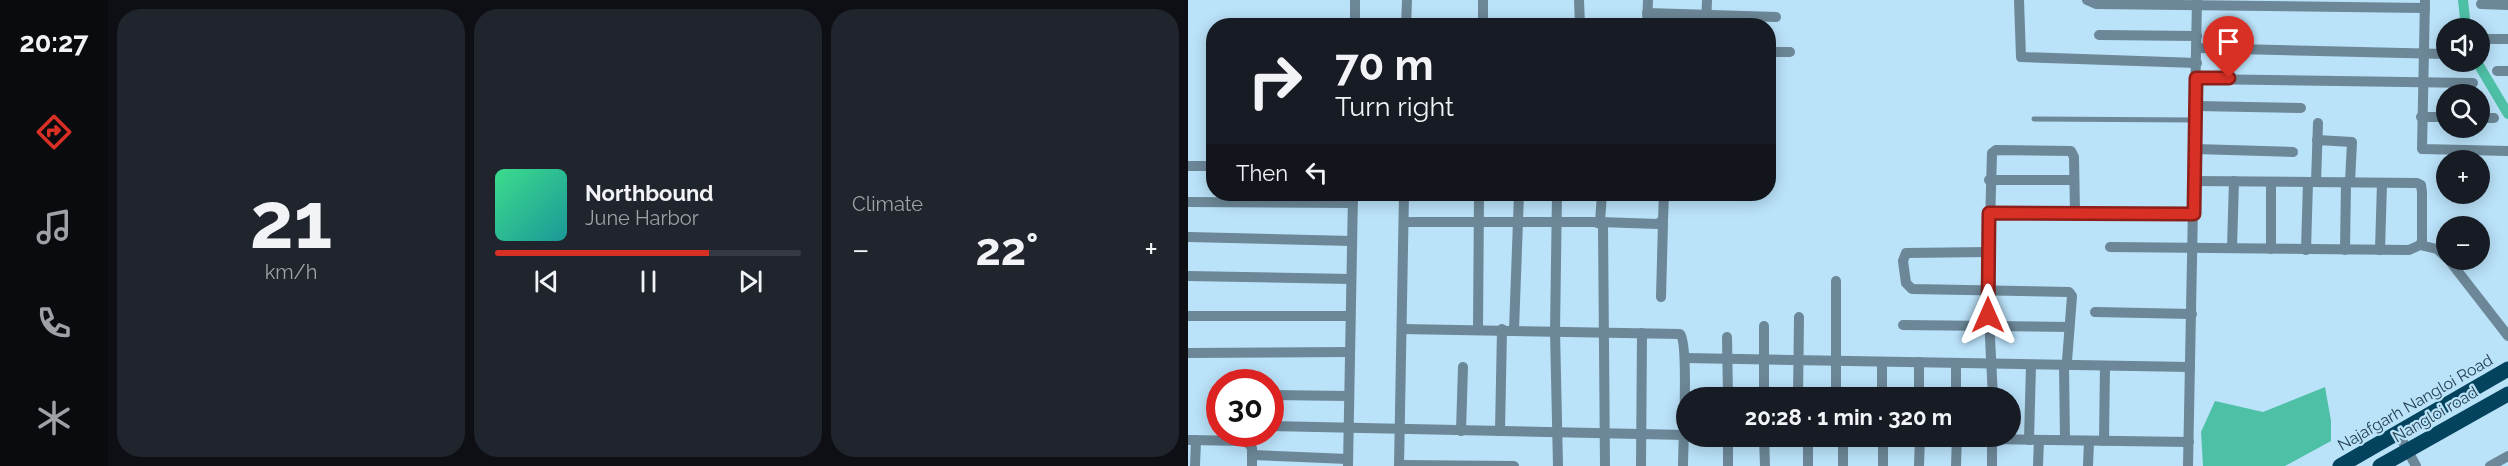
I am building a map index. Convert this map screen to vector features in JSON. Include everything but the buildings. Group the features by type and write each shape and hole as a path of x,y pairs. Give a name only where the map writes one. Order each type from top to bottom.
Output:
{"main road":[{"name":"Najafgarh Nangloi Road","path":"2340,466 2508,369"},
{"name":"Nangloi road","path":"2380,466 2508,394"}],"street":[{"path":"1355,0 1355,18"},
{"path":"1406,18 1407,0"},
{"path":"1482,18 1483,0"},
{"path":"1579,0 1580,18"},
{"path":"1647,18 1648,0"},
{"path":"1706,18 1707,0"},
{"path":"2019,0 2021,57 2197,63"},
{"path":"2086,0 2096,4 2425,4 2421,147 2424,151 2508,151"},
{"path":"2188,466 2197,3"},
{"path":"2481,4 2508,5"},
{"path":"1647,13 1689,18"},
{"path":"1741,18 1776,16"},
{"path":"2099,35 2197,36"},
{"path":"2490,39 2508,39"},
{"path":"2197,48 2436,54"},
{"path":"1776,52 1790,52"},
{"path":"2196,78 2473,83"},
{"path":"2196,106 2301,108"},
{"path":"2421,117 2436,117"},
{"path":"2306,250 2318,123"},
{"path":"2318,140 2352,142 2345,250"},
{"path":"2195,149 2293,152"},
{"path":"1993,387 1988,290 1989,157 1996,150 2068,150 2074,154 2074,212"},
{"path":"1188,166 1206,166"},
{"path":"1989,180 2074,180"},
{"path":"2194,181 2417,183 2421,185 2420,245"},
{"path":"2232,248 2234,182"},
{"path":"2271,182 2271,249"},
{"path":"2380,250 2382,183"},
{"path":"1188,202 1229,201"},
{"path":"1195,466 1192,440 1244,440 1251,444 1252,461 1348,462 1353,201"},
{"path":"1404,201 1399,465 1514,466"},
{"path":"1478,330 1479,201"},
{"path":"1514,330 1518,201"},
{"path":"1557,201 1555,331 1558,466"},
{"path":"1602,201 1600,222 1604,229 1607,433 1605,466"},
{"path":"1661,297 1664,201"},
{"path":"1989,213 2194,214"},
{"path":"1404,222 1663,223"},
{"path":"1188,237 1352,241"},
{"path":"2110,247 2409,250 2420,245 2436,249"},
{"path":"1988,252 1910,252 1904,256 1903,261 1906,283 1912,289 2069,292 2072,296 2066,363 2065,440"},
{"path":"2457,270 2508,336"},
{"path":"1188,276 1351,279"},
{"path":"1836,280 1836,387"},
{"path":"2094,312 2192,314"},
{"path":"1188,316 1350,316"},
{"path":"1798,387 1799,317"},
{"path":"1903,325 2069,327"},
{"path":"1764,326 1764,387"},
{"path":"1402,329 1680,334 1684,340 1685,387"},
{"path":"1500,431 1502,329"},
{"path":"1641,466 1642,333"},
{"path":"1727,337 1728,387"},
{"path":"1188,353 1350,352"},
{"path":"1685,358 1799,358 1882,362 2031,365 2066,363 2190,367"},
{"path":"1882,362 1882,387"},
{"path":"1919,362 1919,387"},
{"path":"1956,363 1956,387"},
{"path":"2031,365 2034,440 2038,466"},
{"path":"2104,441 2105,366"},
{"path":"1461,431 1463,367"},
{"path":"1284,395 1349,396"},
{"path":"1284,427 1676,435"},
{"path":"2398,433 2416,466"},
{"path":"2021,439 2189,442"},
{"path":"2088,466 2089,441"},
{"path":"1683,466 1684,447"},
{"path":"1728,447 1728,466"},
{"path":"1764,447 1765,466"},
{"path":"1808,447 1808,466"},
{"path":"1840,447 1843,466"},
{"path":"1882,447 1883,466"},
{"path":"1919,466 1920,447"},
{"path":"1956,466 1957,447"},
{"path":"1992,447 1992,466"},
{"path":"2490,466 2508,456"}],"lane":[{"path":"2034,119 2196,120"}],"shaded area":[{"path":"2325,387 2331,421 2331,441 2285,466 2203,466 2201,432 2215,401 2263,412"}],"waterway":[{"path":"2463,0 2465,18"},
{"path":"2483,72 2508,114"}],"route":[{"path":"1988,315 1989,213 2194,214 2196,78 2229,78"}]}
